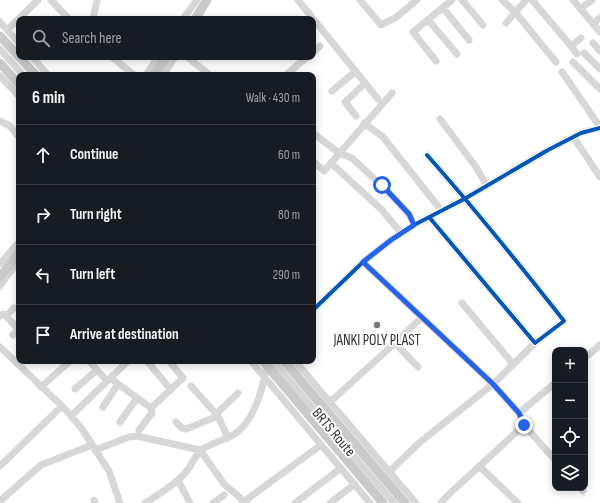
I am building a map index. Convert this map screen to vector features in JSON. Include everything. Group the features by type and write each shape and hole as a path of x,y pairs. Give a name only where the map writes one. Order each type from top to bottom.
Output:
{"main road":[{"path":"197,12 201,0"},
{"path":"197,12 207,0"},
{"path":"3,33 16,52"},
{"path":"22,60 33,72"},
{"path":"156,72 164,60"},
{"path":"164,72 169,60"},
{"path":"0,63 16,81"},
{"path":"0,272 16,252"},
{"path":"0,277 16,258"},
{"path":"269,364 292,403 382,503"},
{"path":"287,364 405,503"}],"street":[{"path":"21,16 38,0"},
{"path":"51,0 66,16"},
{"path":"298,0 311,16"},
{"path":"360,0 381,24 395,18 416,0"},
{"path":"436,61 413,32 452,0"},
{"path":"462,0 483,25"},
{"path":"502,0 515,12 556,62"},
{"path":"506,22 526,0"},
{"path":"532,0 571,46 600,69"},
{"path":"573,0 600,32"},
{"path":"580,9 592,0"},
{"path":"93,16 94,2"},
{"path":"443,8 469,40"},
{"path":"593,24 600,18"},
{"path":"428,20 456,54"},
{"path":"3,33 16,21"},
{"path":"0,22 3,33 16,41"},
{"path":"316,22 378,99"},
{"path":"571,46 581,38"},
{"path":"593,44 600,51"},
{"path":"316,49 320,46"},
{"path":"0,49 21,72"},
{"path":"35,60 45,72"},
{"path":"116,60 130,72"},
{"path":"148,72 156,60"},
{"path":"164,72 173,60"},
{"path":"191,60 206,72"},
{"path":"290,72 304,60"},
{"path":"573,62 600,89"},
{"path":"332,91 356,71"},
{"path":"316,307 363,262 401,233 441,210 466,198 548,150 574,138 581,133 600,128 562,72"},
{"path":"0,76 16,93"},
{"path":"356,116 345,102 366,83"},
{"path":"316,164 324,171 364,123 392,93"},
{"path":"440,119 476,167 487,186"},
{"path":"0,121 10,126 16,133"},
{"path":"364,123 383,137 441,210"},
{"path":"316,135 339,153 352,158 382,185 409,214 414,225"},
{"path":"574,138 600,177"},
{"path":"389,472 419,443 493,384 535,343 564,321 466,198 427,155"},
{"path":"330,163 382,210 401,233"},
{"path":"429,217 535,343"},
{"path":"0,264 16,245"},
{"path":"363,262 493,384 519,413 524,425 552,457"},
{"path":"0,286 16,265"},
{"path":"462,303 513,364"},
{"path":"14,308 3,316 16,330"},
{"path":"330,402 422,317"},
{"path":"395,343 418,367"},
{"path":"588,355 600,344"},
{"path":"0,347 16,360"},
{"path":"21,364 82,429 109,470 120,503"},
{"path":"41,387 67,364"},
{"path":"92,364 109,379 151,408 152,413 139,430"},
{"path":"71,416 125,364"},
{"path":"149,364 171,390"},
{"path":"151,408 183,378 171,364"},
{"path":"254,364 292,403 321,445 370,503"},
{"path":"145,503 178,480 187,471 200,450 234,435 246,423 264,386 268,364"},
{"name":"BRTS Route","path":"270,364 394,503"},
{"path":"298,364 416,503"},
{"path":"76,389 97,370"},
{"path":"103,407 118,384"},
{"path":"191,386 217,415 228,438"},
{"path":"519,413 552,386"},
{"path":"176,422 182,428 186,429 217,415 238,393"},
{"path":"120,422 137,398"},
{"path":"0,466 62,406"},
{"path":"441,503 524,425"},
{"path":"0,501 41,465 94,447 137,436 200,450 224,484 244,502 321,445"},
{"path":"479,466 518,503"},
{"path":"295,503 303,501 341,468"},
{"path":"178,480 190,503"},
{"path":"330,503 355,484"},
{"path":"213,503 224,496"}],"cycle path":[{"path":"316,307 363,262 391,240 414,225 466,198 548,150 581,133 600,128"},
{"path":"427,155 497,237 564,321 535,343 429,217"}],"place":[{"name":"JANKI POLY PLAST","path":"377,325"}],"route":[{"path":"382,185 409,214 414,225 391,240 363,262 493,384 519,413 524,425"}]}
